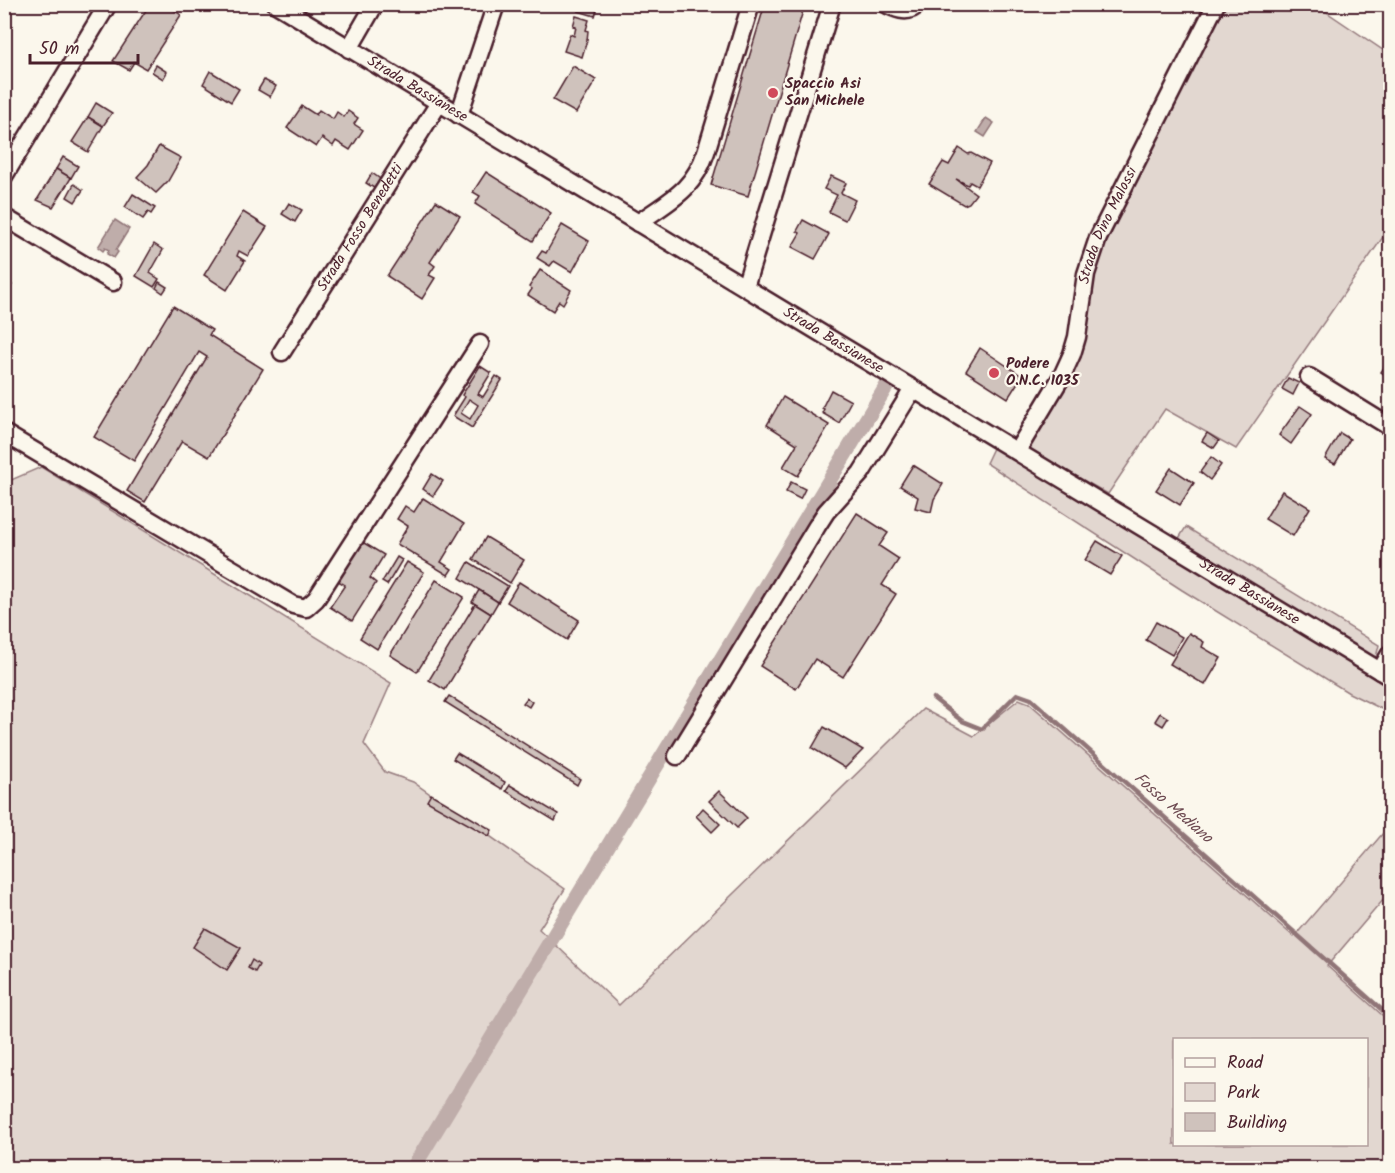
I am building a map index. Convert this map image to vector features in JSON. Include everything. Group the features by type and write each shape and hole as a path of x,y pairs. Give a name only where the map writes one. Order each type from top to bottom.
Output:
{"street":[{"path":"4,176 108,4"},
{"name":"Strada Bassianese","path":"276,4 1385,674"},
{"path":"349,49 375,4"},
{"path":"459,115 496,4"},
{"path":"638,223 688,187 698,172 751,4"},
{"path":"745,287 832,4"},
{"path":"886,4 907,11 914,9 918,4"},
{"name":"Strada Dino Malossi","path":"1017,451 1062,376 1072,354 1077,337 1086,274 1098,238 1216,4"},
{"name":"Strada Fosso Benedetti","path":"282,352 439,103"},
{"path":"4,217 112,282"},
{"path":"4,433 293,605 306,608 316,599 480,345"},
{"path":"1309,377 1390,426"},
{"path":"677,756 826,512 861,473 914,389"},
{"path":"1385,674 1390,654"}],"green space":[{"path":"1219,5 1316,5 1390,55 1390,227 1236,449 1165,409 1108,494 1028,449 1081,352 1087,327 1088,266"},
{"path":"995,444 1171,551 1186,527 1379,645 1372,674 1390,685 1390,713 1349,693 1182,590 986,463"},
{"path":"41,467 391,683 364,744 385,772 413,782 565,889 539,929 619,1005 923,709 974,736 1019,699 1029,703 1294,937 1390,825 1390,892 1327,966 1390,1022 1390,1168 5,1168 4,490 11,480"}],"shaded area":[{"path":"986,118 994,123 985,137 977,132"},
{"path":"115,220 129,229 116,250 118,252 114,258 107,254 109,250 105,248 103,251 98,247"}],"building":[{"path":"150,4 165,4 181,15 146,69 134,62 129,70 113,61"},
{"path":"580,4 599,4 595,16 578,11"},
{"path":"765,4 805,4 748,196 711,185"},
{"path":"576,16 589,20 582,57 564,51 570,34 574,36 576,27 573,26"},
{"path":"156,65 167,72 163,79 152,72"},
{"path":"573,66 596,80 576,113 553,100"},
{"path":"210,71 239,89 231,102 203,84"},
{"path":"264,80 276,86 270,97 258,90"},
{"path":"96,103 112,113 103,126 88,117"},
{"path":"302,106 316,115 319,110 333,119 337,112 344,117 348,111 358,118 354,124 363,130 350,150 336,141 333,146 322,138 316,147 287,128"},
{"path":"88,117 103,126 88,152 72,142"},
{"path":"159,146 181,158 168,181 156,193 137,177 148,165"},
{"path":"959,148 990,163 977,186 970,182 968,185 956,179 976,194 969,203 964,205 929,184 943,162 949,165"},
{"path":"63,157 78,166 71,178 56,169"},
{"path":"56,169 71,178 53,207 37,200"},
{"path":"486,172 551,213 533,241 475,204 480,196 473,192"},
{"path":"372,173 383,181 377,190 366,183"},
{"path":"831,176 846,183 841,193 855,200 845,220 829,212 837,195 824,189"},
{"path":"74,184 83,190 75,202 67,197"},
{"path":"133,194 155,208 143,219 125,207"},
{"path":"436,201 460,216 430,262 435,266 429,275 435,278 422,299 387,276"},
{"path":"289,203 302,210 295,222 282,214"},
{"path":"243,212 267,227 248,256 239,251 237,256 245,261 227,290 204,275"},
{"path":"803,220 829,234 815,259 792,247 800,233 797,231"},
{"path":"562,225 589,241 572,272 554,261 550,266 537,258 542,251 546,253"},
{"path":"154,244 163,250 150,273 159,279 154,287 136,276"},
{"path":"540,270 571,290 563,304 559,301 553,311 528,295 532,289 529,287"},
{"path":"4,280 12,285 4,297"},
{"path":"159,282 167,287 163,293 156,288"},
{"path":"173,306 212,330 209,335 263,369 209,457 182,441 145,502 127,491 207,357 199,352 134,461 94,437"},
{"name":"Podere O.N.C. 1035","path":"980,348 1022,376 1008,398 966,371"},
{"path":"1390,358 1390,378 1381,372"},
{"path":"480,366 491,373 478,394 483,397 496,376 502,380 472,428 453,416 465,397 462,395","holes":["469,399 478,405 470,419 461,413"]},
{"path":"1288,378 1299,383 1293,395 1282,389"},
{"path":"831,390 851,401 839,423 822,413 824,409 822,408"},
{"path":"783,397 829,425 798,476 783,467 797,444 767,425"},
{"path":"1300,406 1312,414 1291,444 1279,435"},
{"path":"1207,433 1219,441 1214,448 1202,441"},
{"path":"1340,433 1350,439 1335,464 1325,459"},
{"path":"1211,457 1221,465 1210,480 1200,472"},
{"path":"913,465 943,484 934,499 931,512 915,508 918,497 900,486"},
{"path":"1171,468 1194,483 1180,505 1156,490"},
{"path":"432,474 443,481 433,496 423,489"},
{"path":"791,482 805,489 800,499 786,492"},
{"path":"1282,491 1310,508 1293,536 1265,519"},
{"path":"423,498 464,524 441,562 452,569 448,575 397,544 408,526 397,519 405,506 414,512"},
{"path":"857,513 888,533 879,546 899,559 882,585 896,594 843,677 815,659 796,689 760,666"},
{"path":"486,537 524,560 510,583 473,559"},
{"path":"359,540 384,555 370,578 376,583 352,621 330,607 345,585 335,579"},
{"path":"1097,541 1122,556 1110,575 1085,560"},
{"path":"397,557 402,560 387,585 382,582"},
{"path":"407,562 424,572 377,649 360,638"},
{"path":"469,562 508,586 498,602 460,578"},
{"path":"436,580 464,597 417,672 390,655"},
{"path":"519,582 579,620 567,640 507,602"},
{"path":"479,590 498,602 491,614 472,602"},
{"path":"475,604 491,614 445,690 429,680"},
{"path":"1156,622 1182,637 1172,655 1146,640"},
{"path":"1189,633 1204,642 1202,647 1221,658 1205,685 1170,664"},
{"path":"449,696 580,779 577,785 445,702"},
{"path":"527,698 532,702 529,707 523,703"},
{"path":"1160,713 1168,718 1163,726 1155,721"},
{"path":"824,727 863,750 845,768 812,748"},
{"path":"457,753 505,782 502,789 453,759"},
{"path":"510,785 558,814 555,821 506,791"},
{"path":"719,791 747,818 737,828 709,801"},
{"path":"431,794 492,830 489,836 427,801"},
{"path":"703,808 720,824 712,832 696,816"},
{"path":"205,928 241,948 227,970 193,947"},
{"path":"252,960 259,965 255,972 248,968"}],"waterway":[{"path":"413,1168 889,382"},
{"name":"Fosso Mediano","path":"933,698 962,721 982,729 1017,694 1031,699 1390,1017"}],"place":[{"name":"Spaccio Asi San Michele","path":"773,93"},
{"name":"Podere O.N.C. 1035","path":"994,373"}]}
